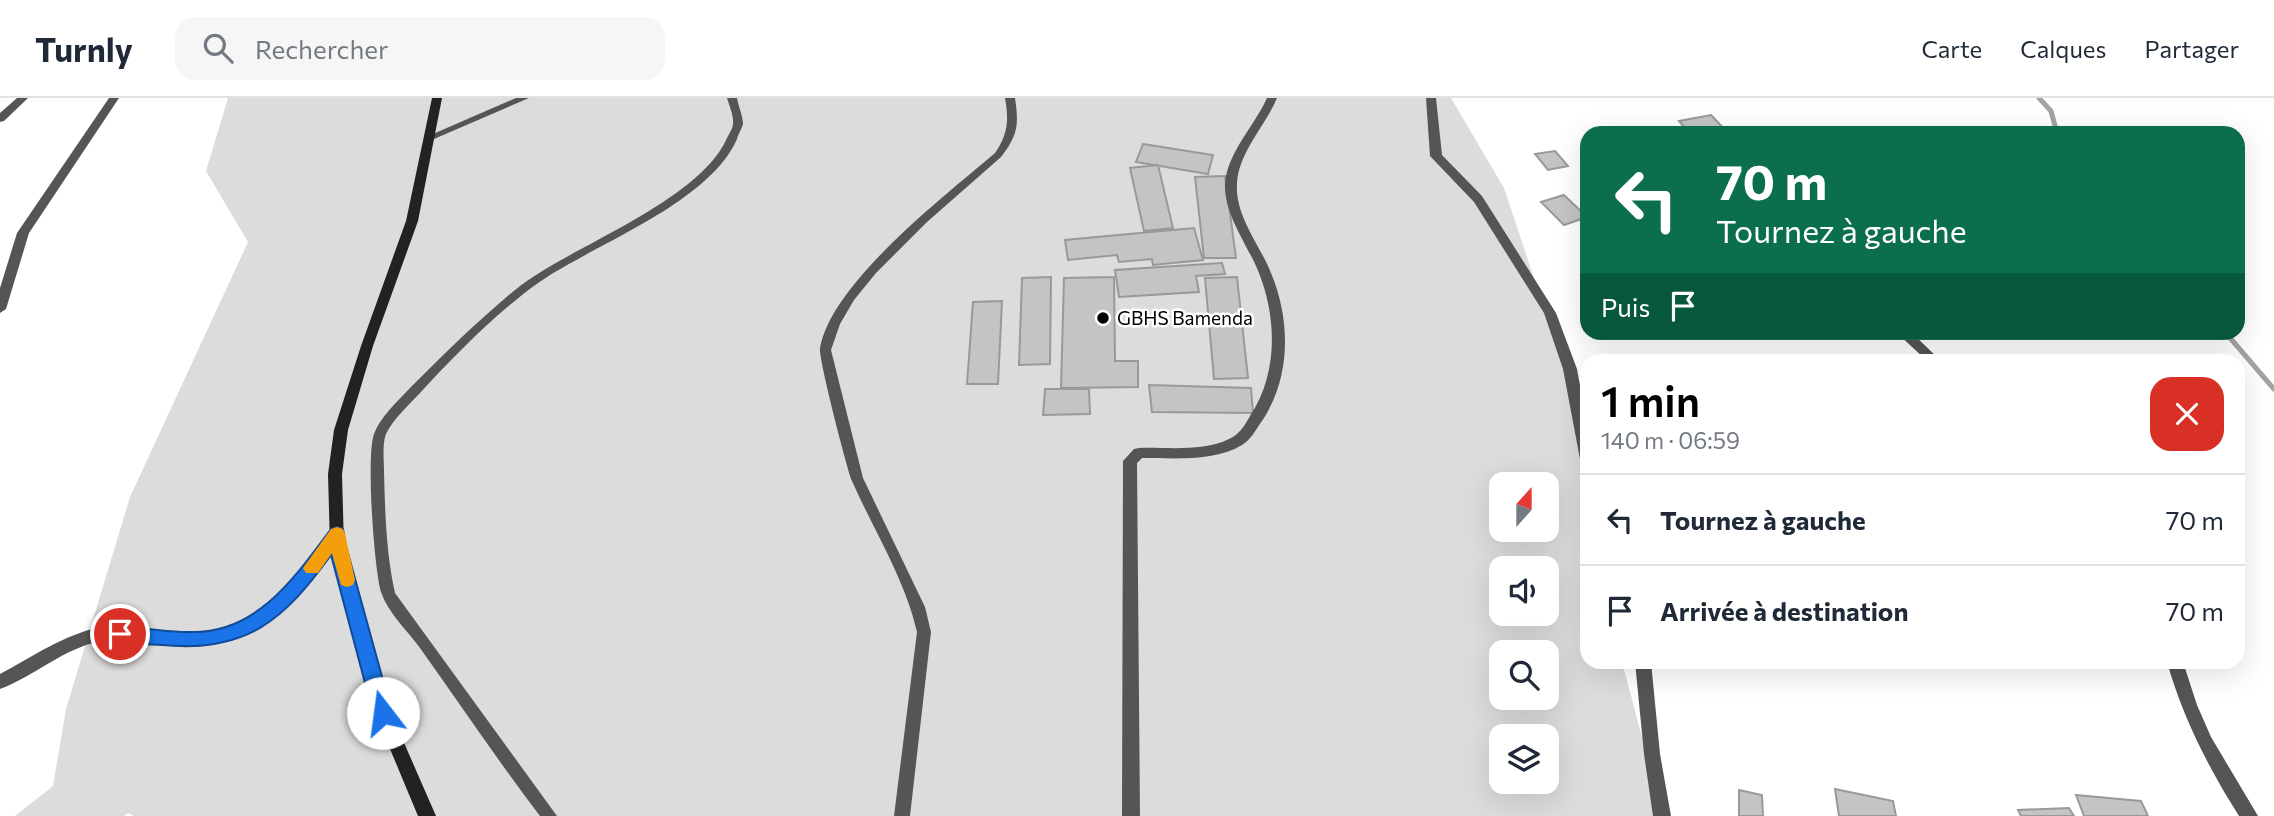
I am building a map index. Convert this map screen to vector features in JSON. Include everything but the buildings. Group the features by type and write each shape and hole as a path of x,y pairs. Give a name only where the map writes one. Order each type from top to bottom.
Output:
{"street":[{"path":"0,118 23,98"},
{"path":"0,309 23,233 114,98"},
{"path":"427,816 383,713 338,546 335,474 341,430 367,346 412,221 437,98"},
{"path":"1132,816 1130,461 1139,453 1218,449 1235,443 1261,414 1273,391 1277,369 1275,306 1269,283 1235,206 1231,186 1234,167 1255,134 1272,98"},
{"path":"1431,98 1436,156 1478,199 1550,313 1570,369 1580,422"},
{"path":"1911,340 1927,354"},
{"path":"0,682 71,646 102,635 192,640 222,636 251,624 276,608 295,590 337,534"},
{"path":"1644,669 1652,754 1662,816"},
{"path":"2177,669 2197,732 2249,816"}],"lane":[{"path":"431,136 523,98"},
{"path":"549,816 495,746 388,593 381,541 377,467 381,433 398,410 504,305 537,279 662,206 699,181 722,158 737,134 737,106 732,98"},
{"path":"902,816 923,632 918,607 857,478 825,350 827,337 837,317 867,274 998,156 1012,138 1014,125 1010,98"}],"shaded area":[{"path":"228,98 1451,98 1504,188 1580,417 1580,669 1624,669 1663,816 134,816 128,813 124,816 15,816 53,786 66,709 130,497 248,242 206,171"}],"waterway":[{"path":"2039,98 2051,111 2055,126"},
{"path":"2232,340 2244,354"},
{"path":"2245,355 2274,389"}],"slow traffic":[{"path":"312,568 337,534 347,580"}],"place":[{"name":"GBHS Bamenda","path":"1103,318"}],"route":[{"path":"120,634 192,640 222,636 251,624 276,608 295,590 337,534 383,713"}]}
